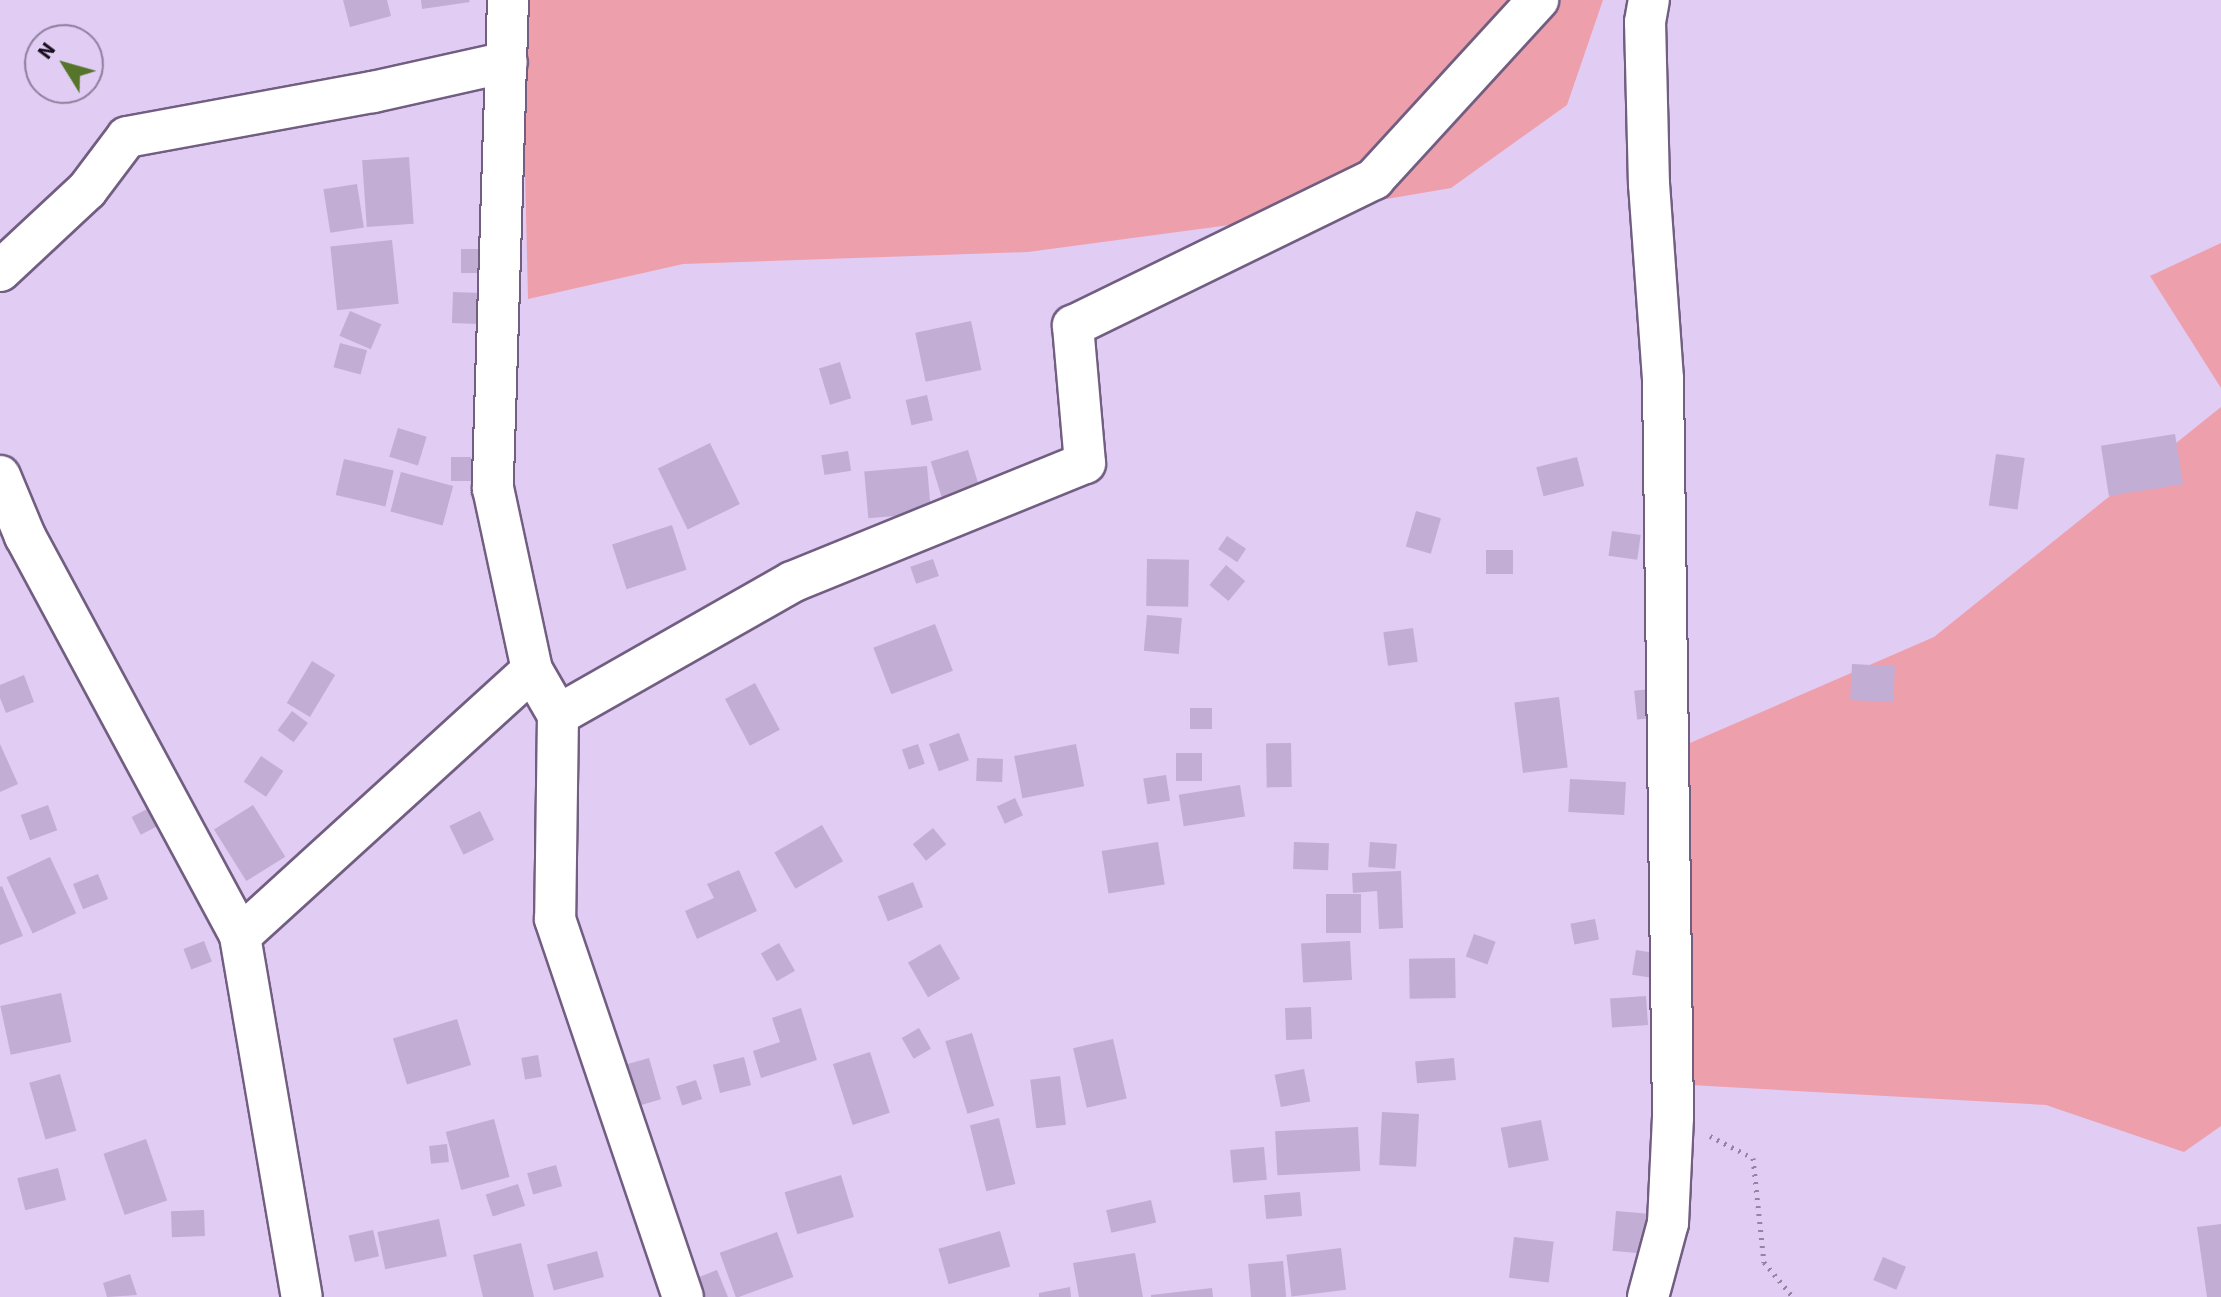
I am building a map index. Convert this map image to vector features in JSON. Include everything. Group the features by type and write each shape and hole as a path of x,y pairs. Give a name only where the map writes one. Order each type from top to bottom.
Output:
{"street":[{"path":"508,0 493,488 532,670 558,715 555,919 683,1297"},
{"path":"558,715 792,582 1085,463 1073,326 1374,179 1538,0"},
{"path":"1648,1297 1668,1223 1673,1117 1663,379 1649,185 1645,22 1649,0"},
{"path":"0,271 87,190 127,137 373,92 507,62"},
{"path":"0,476 25,536 240,936 302,1297"},
{"path":"240,936 532,670"}],"path":[{"path":"1673,1117 1753,1158 1764,1262 1793,1297"}],"shaded area":[{"path":"521,0 1603,0 1567,105 1451,188 1252,222 1028,252 683,264 528,299"},
{"path":"2221,243 2221,388 2150,276"},
{"path":"2221,407 2221,1126 2184,1152 2046,1105 1673,1084 1683,746 1934,637"}],"building":[{"path":"343,0 387,0 391,16 350,27"},
{"path":"421,0 469,0 470,2 422,9"},
{"path":"409,157 414,224 367,227 362,160"},
{"path":"357,184 364,227 330,233 323,189"},
{"path":"392,240 399,304 337,310 330,246"},
{"path":"461,249 484,249 484,273 461,273"},
{"path":"453,292 480,293 479,324 452,323"},
{"path":"350,311 381,324 371,349 339,336"},
{"path":"971,321 981,370 926,382 915,333"},
{"path":"340,343 367,350 361,374 334,367"},
{"path":"840,362 851,398 830,405 819,368"},
{"path":"927,395 933,420 911,425 906,400"},
{"path":"398,428 427,437 418,465 389,457"},
{"path":"2175,434 2183,484 2109,496 2101,446"},
{"path":"710,443 740,504 688,530 658,468"},
{"path":"968,450 982,495 944,506 931,461"},
{"path":"848,451 851,471 824,475 821,455"},
{"path":"1996,454 2025,458 2017,510 1989,505"},
{"path":"451,457 471,457 471,481 451,481"},
{"path":"1577,457 1584,486 1544,496 1536,467"},
{"path":"344,459 394,470 385,507 336,495"},
{"path":"927,466 931,513 868,518 864,471"},
{"path":"401,472 453,486 443,526 390,512"},
{"path":"1416,511 1441,518 1431,554 1406,547"},
{"path":"672,525 687,570 627,589 612,544"},
{"path":"1612,531 1641,535 1637,560 1609,556"},
{"path":"1227,536 1246,549 1237,562 1218,549"},
{"path":"1486,550 1513,550 1513,574 1486,574"},
{"path":"933,559 939,576 916,584 910,567"},
{"path":"1147,559 1189,560 1188,607 1146,606"},
{"path":"1226,565 1245,581 1228,601 1209,585"},
{"path":"1147,615 1182,618 1179,654 1144,651"},
{"path":"935,624 953,671 891,694 873,648"},
{"path":"1413,628 1418,662 1388,666 1383,632"},
{"path":"312,661 335,675 310,717 287,703"},
{"path":"1852,664 1895,666 1893,702 1850,700"},
{"path":"24,675 34,702 6,713 0,698 0,685"},
{"path":"755,683 780,730 750,746 725,699"},
{"path":"1660,688 1663,717 1637,720 1634,691"},
{"path":"1559,697 1568,767 1523,773 1514,702"},
{"path":"1190,708 1212,708 1212,729 1190,729"},
{"path":"292,711 308,723 294,742 278,730"},
{"path":"959,733 969,760 939,771 929,744"},
{"path":"1266,743 1291,743 1292,787 1267,787"},
{"path":"0,744 18,784 0,792"},
{"path":"918,744 925,764 909,769 902,750"},
{"path":"1076,744 1084,786 1022,798 1014,756"},
{"path":"1176,753 1202,753 1202,781 1176,781"},
{"path":"261,756 283,771 266,797 244,782"},
{"path":"977,758 1003,759 1002,782 976,781"},
{"path":"1166,775 1170,801 1147,804 1143,779"},
{"path":"1570,779 1626,782 1624,815 1568,812"},
{"path":"1240,785 1245,817 1184,826 1179,795"},
{"path":"1015,798 1023,815 1005,824 997,806"},
{"path":"48,805 57,830 30,840 21,815"},
{"path":"253,805 285,857 246,881 214,829"},
{"path":"153,806 162,824 141,835 132,817"},
{"path":"480,811 494,840 463,855 449,826"},
{"path":"822,825 843,861 795,889 774,853"},
{"path":"933,828 946,844 926,861 913,844"},
{"path":"1158,842 1165,884 1108,893 1102,851"},
{"path":"1294,842 1329,843 1328,870 1293,869"},
{"path":"1370,842 1397,844 1395,869 1368,867"},
{"path":"50,857 76,913 33,933 6,877"},
{"path":"739,870 757,911 697,939 685,911 714,898 707,884"},
{"path":"1401,871 1403,928 1379,929 1377,891 1353,893 1352,873"},
{"path":"98,874 108,899 83,909 73,884"},
{"path":"913,882 923,907 888,921 878,896"},
{"path":"0,887 23,936 0,945"},
{"path":"1326,894 1361,894 1361,933 1326,933"},
{"path":"1595,919 1599,940 1574,944 1570,924"},
{"path":"1474,934 1496,942 1487,964 1466,957"},
{"path":"204,941 212,962 191,969 183,949"},
{"path":"1350,941 1352,980 1303,983 1301,944"},
{"path":"779,943 795,971 777,981 761,954"},
{"path":"940,944 960,979 928,997 908,962"},
{"path":"1636,950 1656,953 1652,978 1632,975"},
{"path":"1455,958 1456,998 1410,999 1409,959"},
{"path":"61,993 71,1042 11,1055 0,1006"},
{"path":"1646,996 1648,1025 1612,1027 1610,999"},
{"path":"1311,1007 1312,1039 1286,1040 1285,1008"},
{"path":"801,1008 817,1060 761,1078 753,1051 780,1042 772,1018"},
{"path":"457,1019 471,1065 407,1084 393,1039"},
{"path":"919,1028 931,1049 914,1059 902,1038"},
{"path":"972,1033 994,1106 967,1114 945,1041"},
{"path":"1113,1039 1127,1098 1087,1108 1073,1048"},
{"path":"870,1052 890,1113 853,1125 833,1064"},
{"path":"538,1055 542,1077 525,1080 521,1058"},
{"path":"744,1057 751,1085 720,1093 713,1065"},
{"path":"649,1058 661,1099 639,1106 627,1064"},
{"path":"1454,1058 1456,1080 1417,1083 1415,1061"},
{"path":"1304,1069 1310,1101 1281,1107 1275,1075"},
{"path":"60,1074 76,1131 46,1140 29,1083"},
{"path":"1060,1076 1066,1125 1036,1128 1030,1080"},
{"path":"696,1080 702,1099 682,1106 676,1086"},
{"path":"1382,1112 1419,1114 1416,1167 1379,1165"},
{"path":"999,1118 1015,1184 986,1191 970,1125"},
{"path":"494,1119 510,1177 461,1190 446,1132"},
{"path":"1541,1120 1549,1160 1509,1168 1501,1128"},
{"path":"1358,1127 1360,1171 1277,1175 1275,1131"},
{"path":"146,1139 167,1200 125,1215 103,1154"},
{"path":"447,1144 449,1162 431,1164 429,1146"},
{"path":"1264,1147 1267,1180 1233,1183 1230,1150"},
{"path":"556,1165 562,1186 533,1194 527,1173"},
{"path":"58,1168 66,1200 25,1210 17,1178"},
{"path":"841,1175 854,1217 797,1234 785,1192"},
{"path":"518,1184 525,1206 493,1216 486,1195"},
{"path":"1300,1192 1302,1216 1266,1219 1264,1195"},
{"path":"1151,1200 1156,1222 1111,1233 1106,1210"},
{"path":"204,1210 205,1236 172,1237 171,1211"},
{"path":"1616,1211 1648,1214 1644,1254 1613,1251"},
{"path":"439,1219 447,1256 385,1269 377,1232"},
{"path":"2221,1224 2221,1297 2207,1297 2197,1227"},
{"path":"373,1230 379,1256 355,1262 349,1236"},
{"path":"1000,1231 1010,1267 949,1284 938,1249"},
{"path":"777,1232 793,1277 736,1297 720,1253"},
{"path":"1514,1237 1554,1242 1549,1283 1509,1278"},
{"path":"521,1243 534,1297 483,1297 473,1255"},
{"path":"1341,1248 1346,1290 1292,1296 1286,1255"},
{"path":"597,1251 604,1277 554,1291 547,1264"},
{"path":"1135,1253 1143,1297 1079,1297 1073,1263"},
{"path":"1883,1257 1906,1267 1896,1290 1873,1280"},
{"path":"1283,1261 1286,1297 1251,1297 1248,1264"},
{"path":"717,1270 728,1297 701,1297 694,1279"},
{"path":"130,1274 137,1295 107,1297 103,1283"},
{"path":"1070,1287 1071,1297 1039,1297 1039,1293"},
{"path":"1212,1288 1213,1297 1151,1297 1151,1295"}]}
